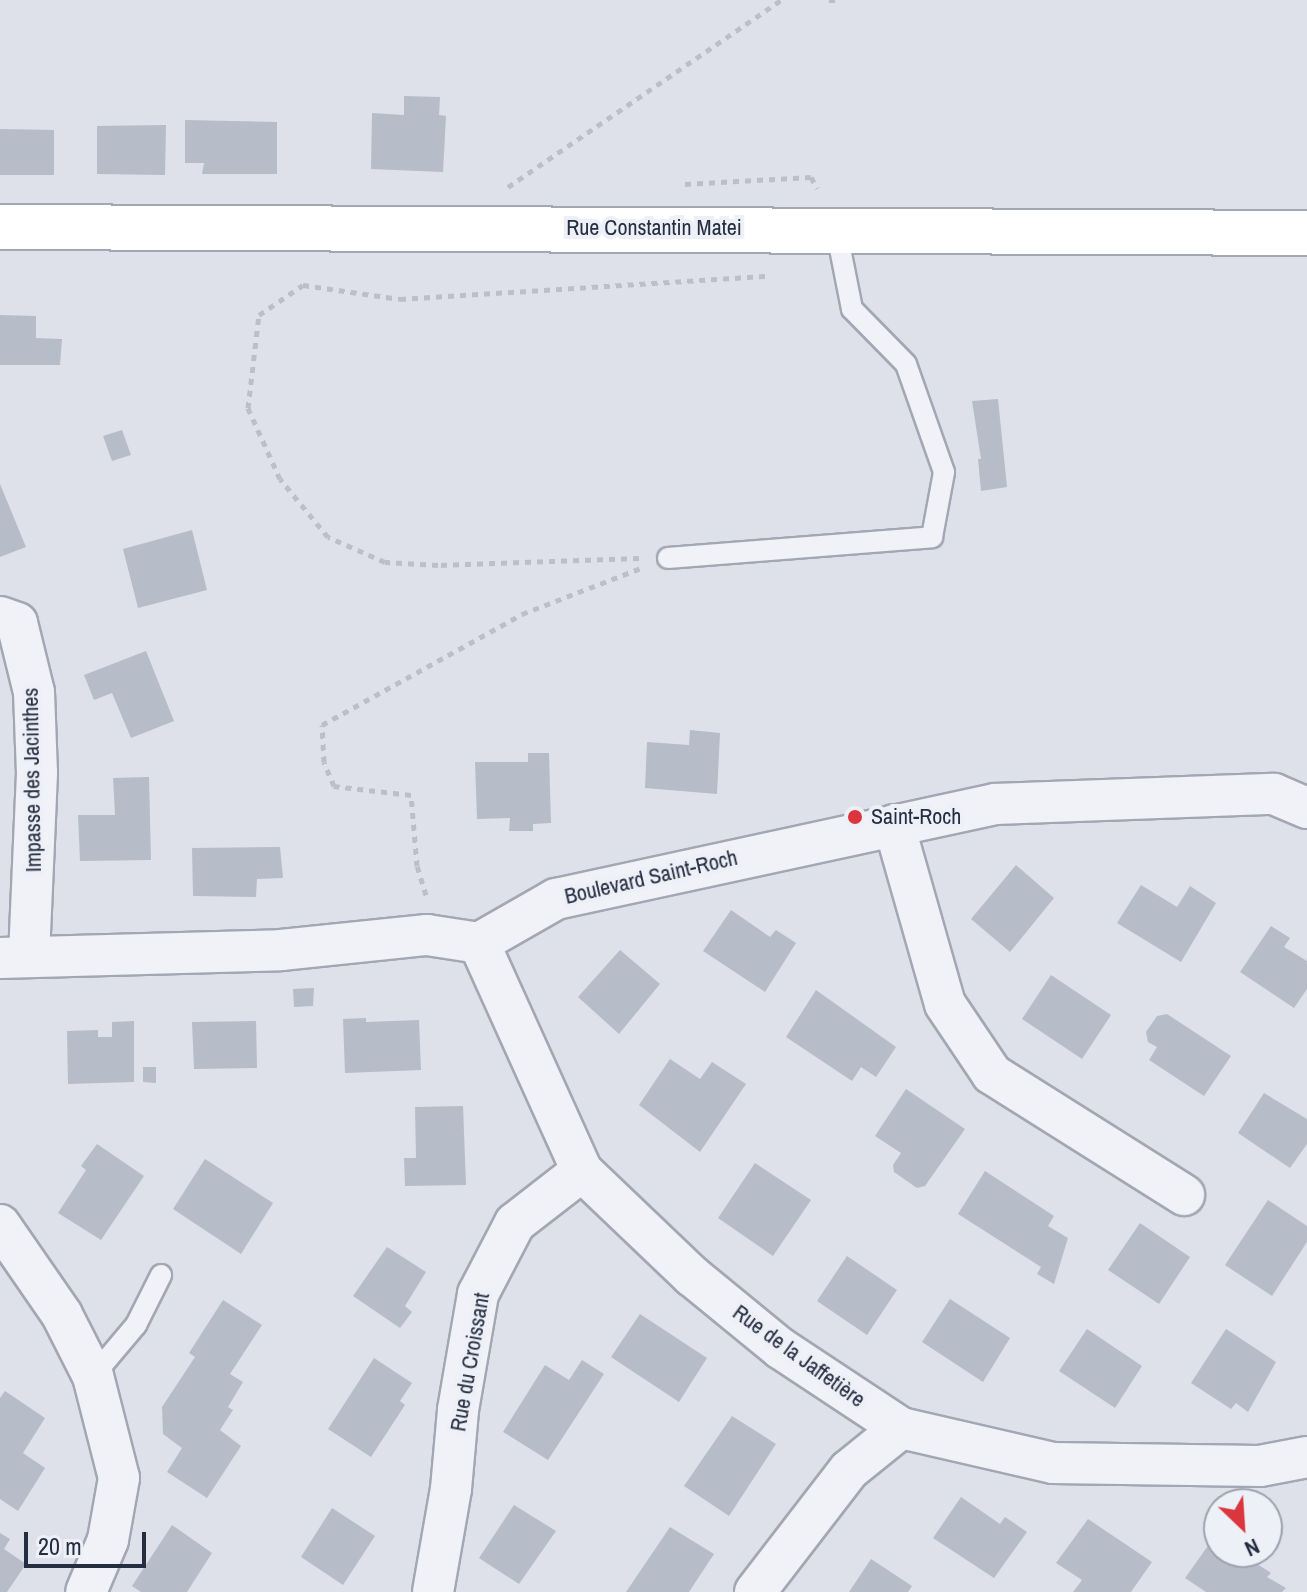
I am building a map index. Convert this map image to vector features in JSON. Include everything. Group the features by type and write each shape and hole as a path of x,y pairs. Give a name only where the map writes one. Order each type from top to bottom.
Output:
{"street":[{"name":"Rue Constantin Matei","path":"0,227 836,228 1307,233"},
{"name":"Impasse des Jacinthes","path":"0,617 17,623 34,692 37,773 14,958"},
{"name":"Boulevard Saint-Roch","path":"479,943 556,899 995,804 1274,794 1307,808"},
{"path":"894,825 945,1004 992,1074 1184,1195"},
{"path":"14,958 281,950 427,935 479,943"},
{"name":"Rue de la Jaffetière","path":"479,943 582,1171 692,1276 780,1348 901,1428 1053,1463 1260,1466 1307,1457"},
{"name":"Rue du Croissant","path":"433,1592 451,1489 458,1410 478,1294 515,1223 582,1171"},
{"path":"0,1225 62,1315 93,1376 119,1478 108,1540 86,1592"},
{"path":"755,1592 849,1470 901,1428"}],"lane":[{"path":"668,558 932,537 944,472 906,364 852,309 836,228"},
{"path":"93,1376 136,1325 161,1275"}],"path":[{"path":"496,195 781,0"},
{"path":"829,0 837,0"},
{"path":"668,558 438,565 385,562 328,537 280,479 248,408 259,315 303,285 400,299 777,276"},
{"path":"427,935 426,895 417,866 411,795 334,786 324,762 322,725 522,614 668,558"}],"building":[{"path":"404,96 440,97 439,115 446,116 443,172 371,169 372,113 404,115"},
{"path":"185,120 277,122 277,174 202,174 204,163 185,163"},
{"path":"166,125 165,175 97,174 97,126"},
{"path":"0,129 54,130 54,175 0,175"},
{"path":"0,315 36,316 36,338 62,339 60,365 0,365"},
{"path":"998,399 1007,487 981,491 978,459 981,459 972,401"},
{"path":"122,430 131,455 112,461 103,436"},
{"path":"0,484 26,547 0,557"},
{"path":"192,530 207,590 138,608 123,549"},
{"path":"146,651 174,721 131,738 112,693 94,700 84,675"},
{"path":"690,730 720,733 717,794 645,788 647,742 689,745"},
{"path":"528,753 549,753 551,823 533,824 533,831 509,831 510,818 477,819 475,762 528,762"},
{"path":"149,777 151,860 80,861 78,815 115,815 113,778"},
{"path":"280,847 283,878 257,879 256,897 193,896 192,848"},
{"path":"1016,865 1054,898 1010,952 971,919"},
{"path":"1141,885 1177,907 1190,886 1216,903 1181,962 1117,923"},
{"path":"731,910 770,937 776,930 796,943 765,992 703,951"},
{"path":"1271,926 1290,938 1284,947 1307,961 1307,989 1294,1008 1240,972"},
{"path":"620,950 660,984 619,1034 578,997"},
{"path":"1051,975 1111,1015 1082,1059 1022,1019"},
{"path":"314,988 313,1006 294,1007 293,989"},
{"path":"816,990 896,1047 876,1077 861,1067 852,1081 786,1037"},
{"path":"1167,1014 1231,1056 1204,1096 1149,1060 1157,1047 1148,1042 1146,1032 1157,1016"},
{"path":"366,1018 366,1022 419,1020 421,1070 345,1073 343,1019"},
{"path":"134,1021 134,1082 68,1084 67,1031 98,1030 98,1037 112,1037 112,1022"},
{"path":"256,1021 257,1068 194,1069 192,1022"},
{"path":"670,1059 700,1079 712,1062 746,1084 700,1152 639,1105"},
{"path":"143,1067 156,1067 156,1083 143,1082"},
{"path":"906,1089 965,1129 925,1186 917,1188 894,1172 893,1165 901,1153 875,1136"},
{"path":"1264,1093 1307,1119 1307,1144 1290,1168 1238,1133"},
{"path":"463,1106 466,1185 405,1186 404,1158 416,1158 415,1107"},
{"path":"97,1144 144,1176 101,1240 58,1213 86,1170 81,1166"},
{"path":"205,1159 273,1203 241,1254 173,1209"},
{"path":"755,1163 811,1200 773,1256 718,1218"},
{"path":"985,1171 1054,1216 1048,1226 1068,1238 1054,1284 1037,1274 1041,1267 958,1214"},
{"path":"1268,1200 1307,1226 1307,1242 1272,1296 1225,1265"},
{"path":"1140,1223 1190,1257 1159,1304 1108,1270"},
{"path":"387,1247 426,1272 405,1306 412,1312 400,1328 353,1296"},
{"path":"847,1256 897,1290 867,1335 817,1301"},
{"path":"950,1299 1010,1338 983,1382 922,1342"},
{"path":"223,1300 262,1325 230,1374 243,1382 228,1407 233,1410 220,1430 241,1446 207,1498 167,1472 182,1448 163,1434 162,1407 195,1357 189,1353"},
{"path":"640,1314 707,1358 679,1402 611,1357"},
{"path":"1087,1329 1142,1366 1115,1408 1059,1371"},
{"path":"1226,1329 1276,1362 1248,1412 1236,1403 1231,1409 1191,1383"},
{"path":"374,1358 412,1383 400,1401 405,1405 371,1457 328,1429"},
{"path":"582,1360 604,1374 548,1460 503,1432 545,1365 569,1380"},
{"path":"5,1391 45,1418 23,1453 45,1468 18,1511 0,1499 0,1398"},
{"path":"732,1416 776,1444 729,1516 684,1486"},
{"path":"961,1497 1000,1524 1005,1517 1027,1532 994,1578 933,1538"},
{"path":"514,1505 556,1531 519,1584 479,1558"},
{"path":"332,1508 375,1536 343,1585 301,1557"},
{"path":"1088,1519 1152,1562 1131,1592 1073,1592 1082,1580 1056,1563"},
{"path":"172,1525 212,1553 187,1592 141,1592 132,1586"},
{"path":"670,1527 714,1554 689,1592 626,1592"},
{"path":"0,1533 10,1539 4,1549 26,1564 7,1592 0,1592"},
{"path":"1203,1553 1203,1568 1263,1568 1271,1573 1267,1577 1286,1588 1282,1592 1206,1592 1185,1578"},
{"path":"871,1559 912,1586 908,1592 849,1592"}],"place":[{"name":"Saint-Roch","path":"855,817"}]}
